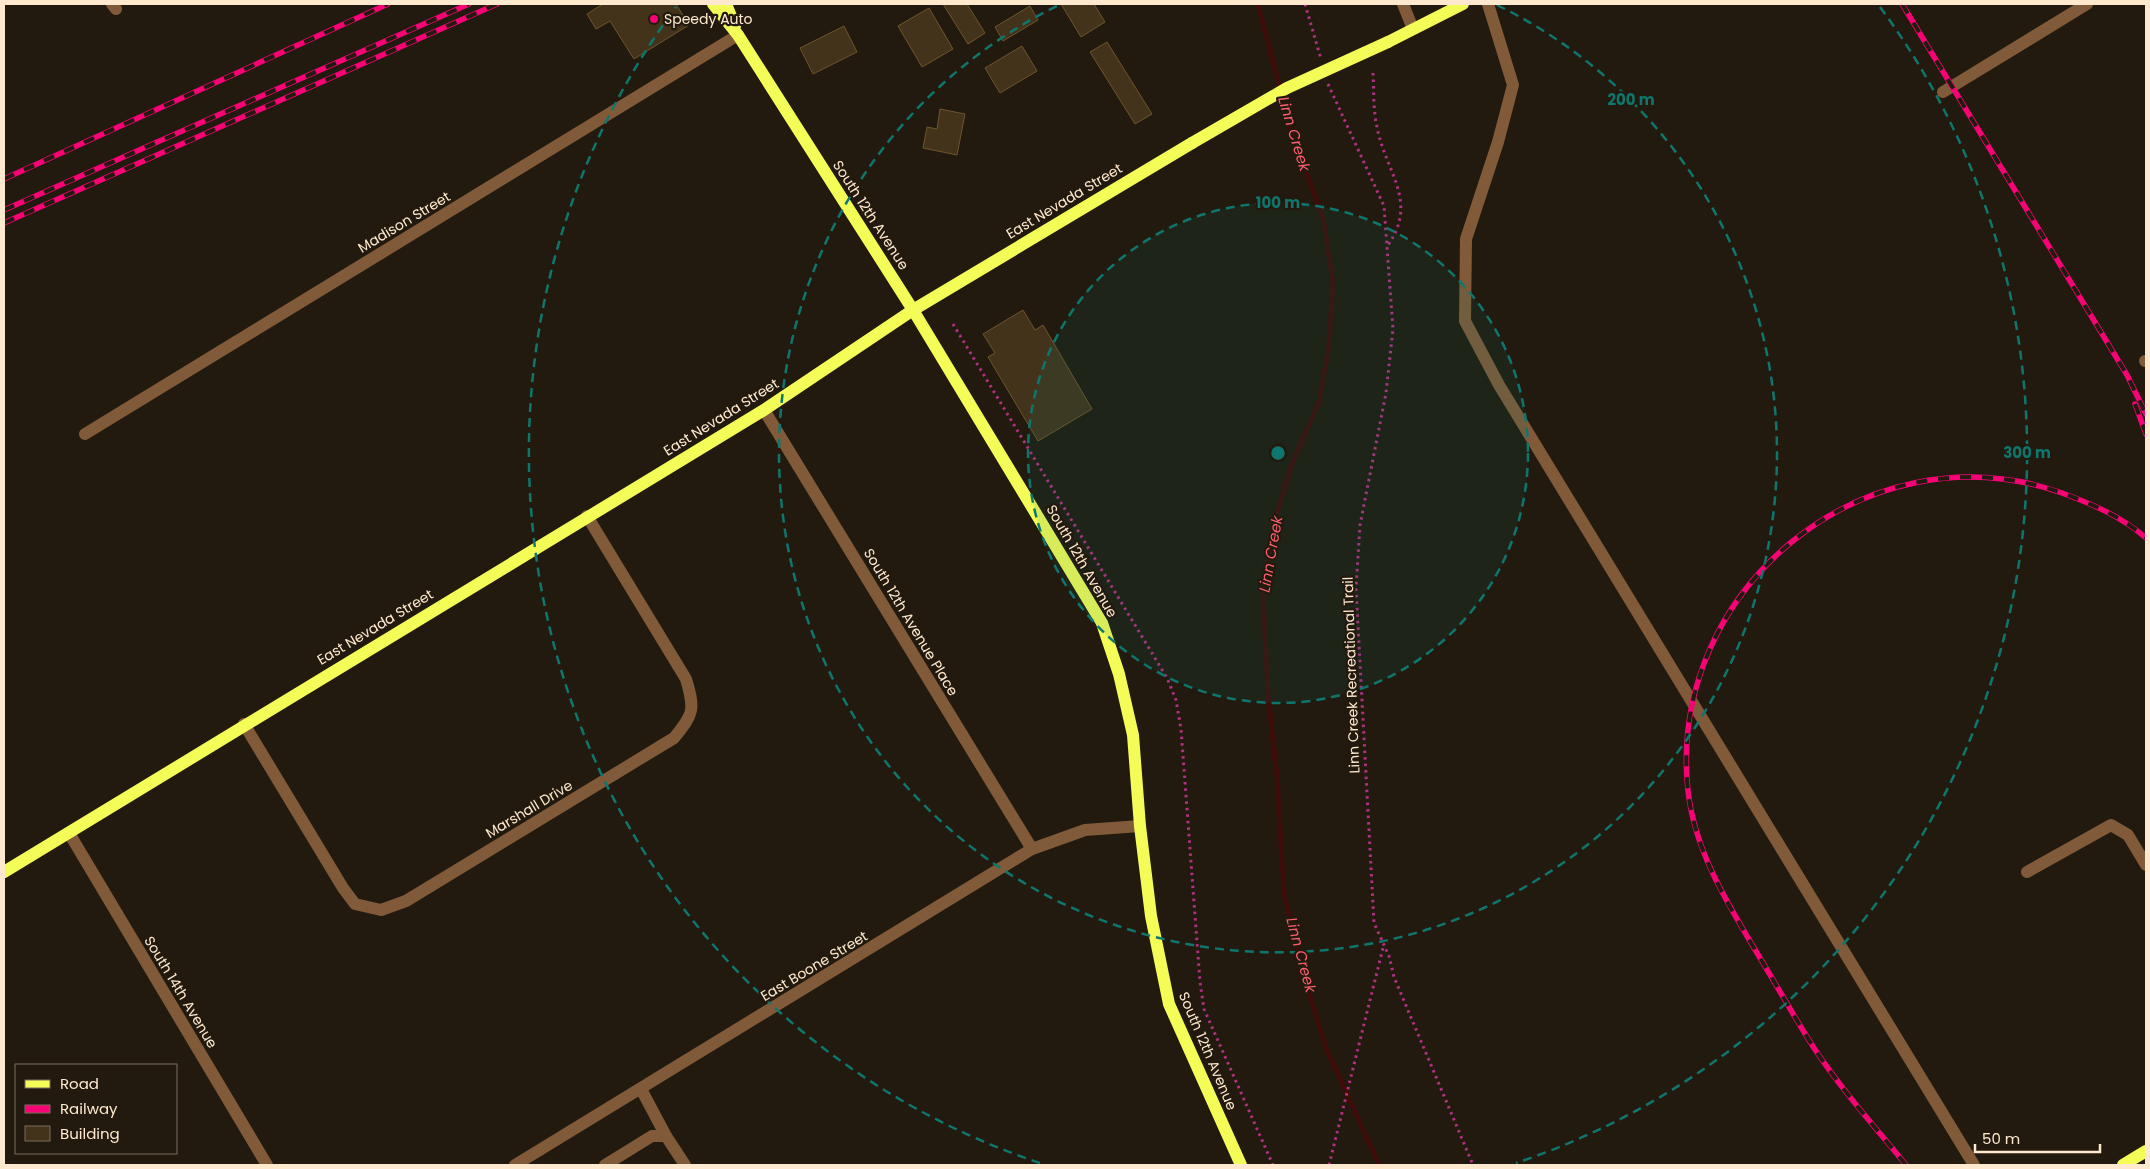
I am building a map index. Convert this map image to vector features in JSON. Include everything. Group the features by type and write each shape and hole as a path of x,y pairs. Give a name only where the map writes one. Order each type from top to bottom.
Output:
{"main road":[{"name":"South 12th Avenue","path":"713,4 738,35 913,310 1102,623 1119,674 1133,735 1140,826 1151,916 1169,1004 1241,1165"},
{"name":"South 12th Avenue","path":"726,4 738,35"},
{"name":"East Nevada Street","path":"4,872 244,724 764,410 913,310 1192,143 1287,88 1388,42 1463,4"},
{"path":"2123,1165 2146,1151"}],"street":[{"path":"1403,4 1413,29"},
{"path":"1488,4 1514,85 1498,142 1466,239 1465,321 1504,393 1974,1165"},
{"path":"1943,92 2087,4"},
{"name":"Madison Street","path":"85,434 738,35"},
{"name":"South 12th Avenue Place","path":"764,410 1032,849"},
{"name":"Marshall Drive","path":"244,724 342,888 355,904 381,910 414,896 674,738 688,722 693,702 686,679 587,516"},
{"path":"2027,872 2111,824 2128,835 2146,865"},
{"name":"East Boone Street","path":"515,1165 1032,849 1085,830 1140,826"},
{"name":"South 14th Avenue","path":"69,833 267,1165"},
{"path":"641,1088 666,1136 685,1165"},
{"path":"605,1165 652,1136 666,1136"}],"path":[{"path":"1305,4 1322,63"},
{"path":"1373,73 1377,128 1402,204 1396,234 1388,245"},
{"name":"Linn Creek Recreational Trail","path":"1326,80 1384,206 1393,329 1386,393 1360,525 1356,589 1374,922 1384,944 1394,977 1472,1165"},
{"path":"1329,1165 1384,944"}],"building":[{"path":"603,4 676,4 689,25 634,59 610,21 596,29 587,14"},
{"path":"943,4 967,4 985,33 968,44"},
{"path":"1061,4 1094,4 1105,22 1081,37"},
{"path":"1030,6 1038,20 1003,41 995,27"},
{"path":"929,8 953,49 922,67 898,26"},
{"path":"844,26 857,52 813,74 800,48"},
{"path":"1107,42 1152,114 1135,124 1090,52"},
{"path":"1022,46 1037,71 1000,93 985,68"},
{"path":"940,109 965,114 957,155 923,148 927,127 937,129"},
{"path":"1023,310 1035,330 1043,325 1092,409 1038,441 988,357 995,353 983,334"}],"waterway":[{"name":"Linn Creek","path":"1258,4 1290,127 1323,219 1333,282 1329,345 1319,402 1291,466 1275,520 1263,591 1268,696 1277,776 1284,895 1306,983 1326,1048 1379,1165"}],"railway":[{"path":"4,179 388,4"},
{"path":"4,210 469,4"},
{"path":"4,223 497,4"},
{"path":"1902,4 2127,375 2146,414"},
{"path":"2135,404 2146,434"},
{"path":"1906,1165 1847,1093 1814,1048 1723,895 1697,834 1688,791 1690,717 1710,650 1745,590 1793,541 1851,504 1917,482 1987,478 2059,492 2105,511 2126,523 2146,538"}],"place":[{"name":"Speedy Auto","path":"654,19"}]}
